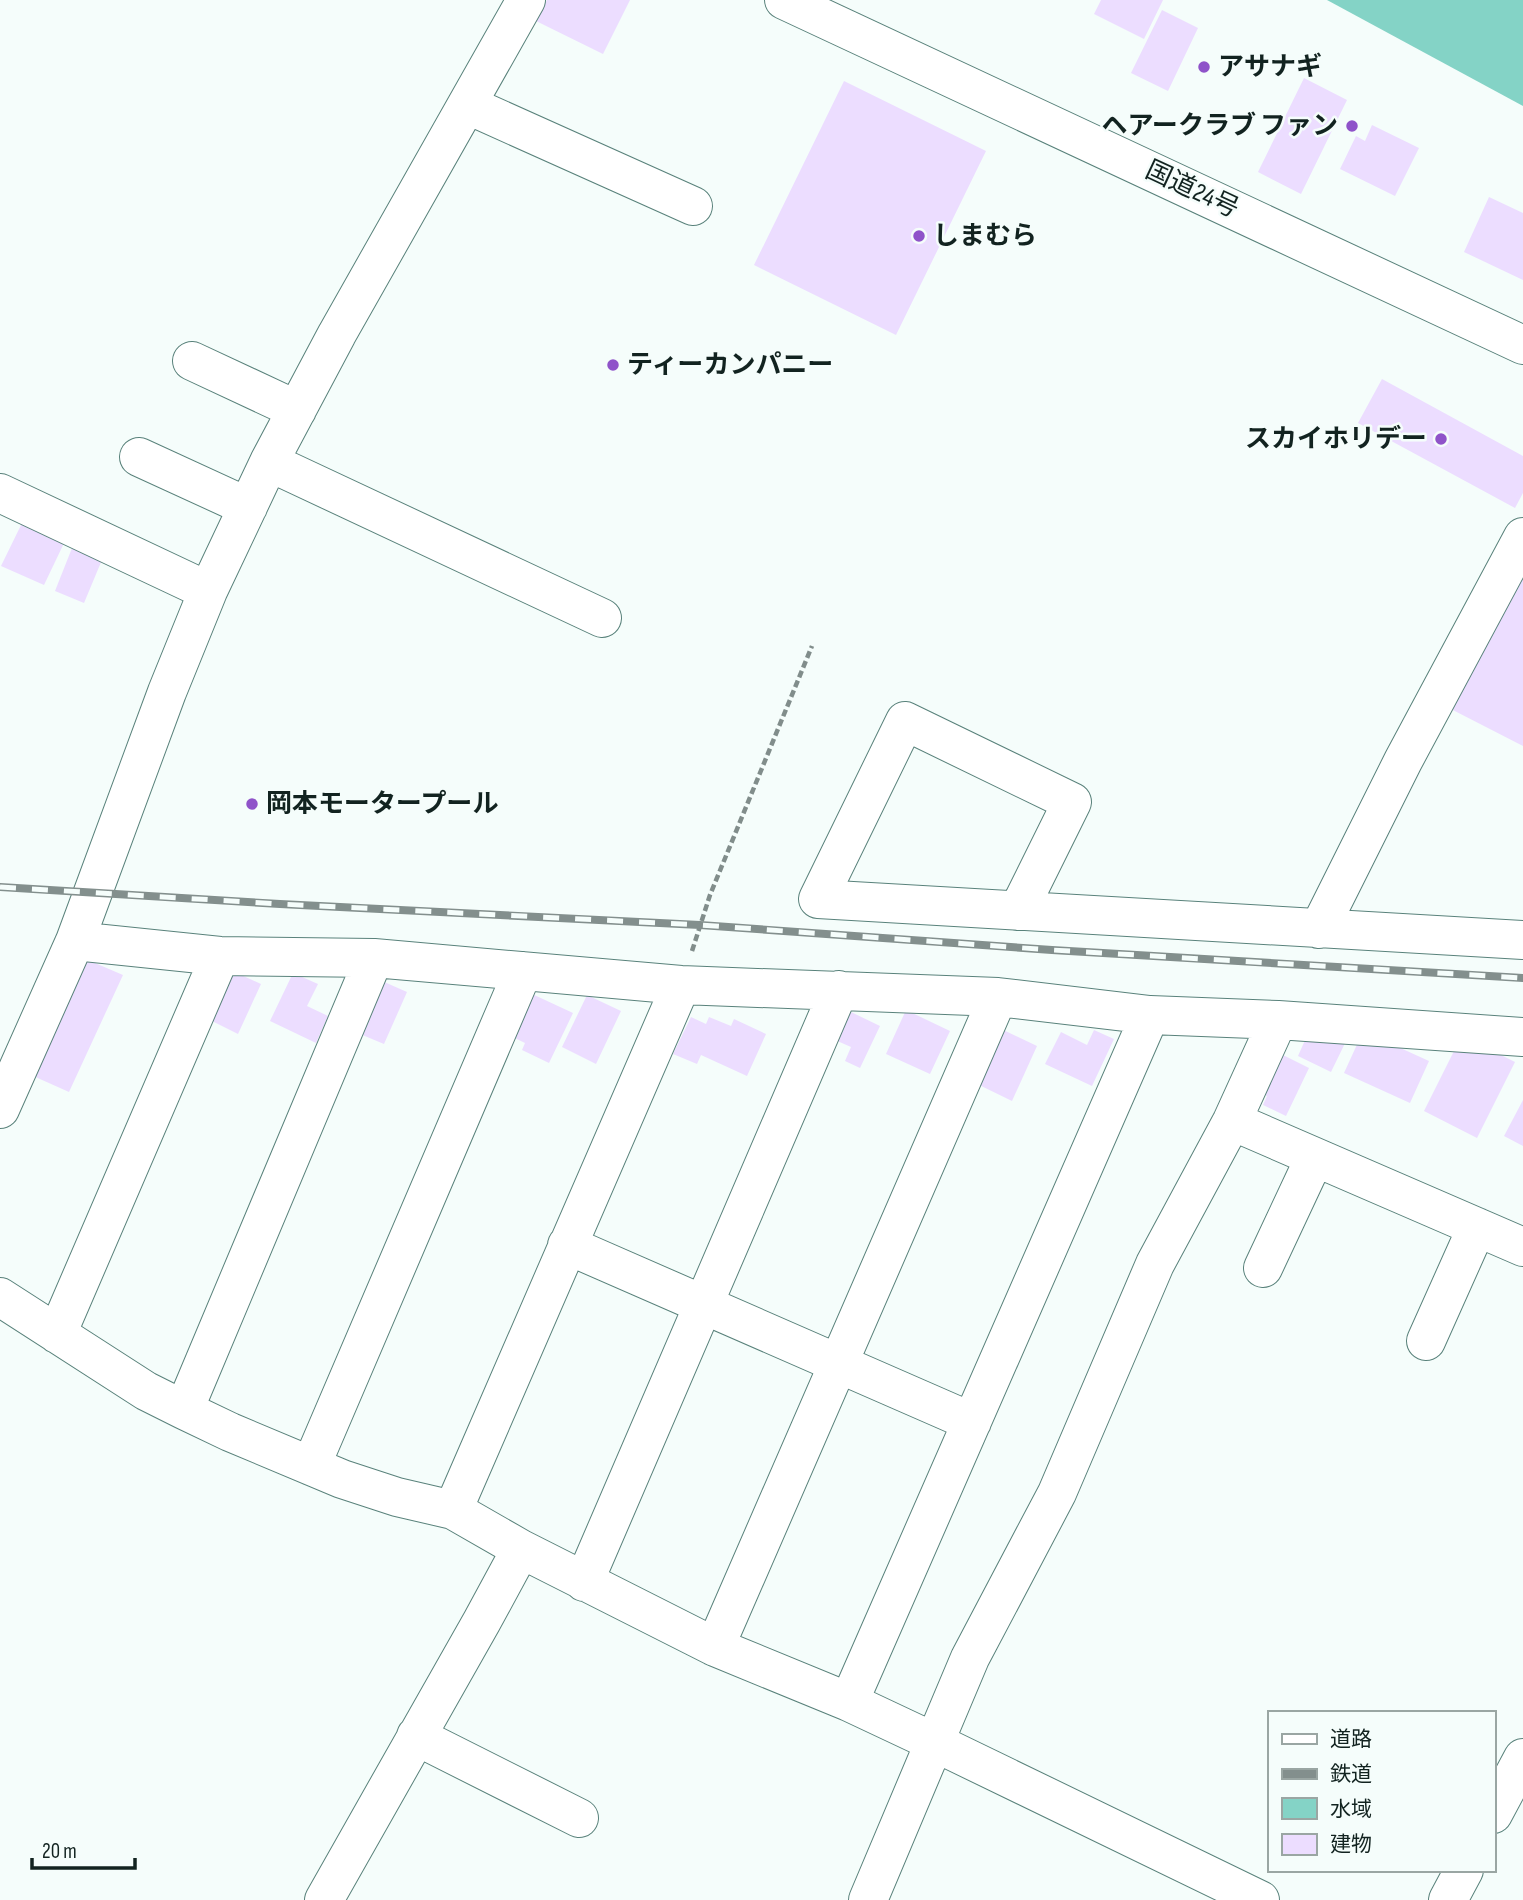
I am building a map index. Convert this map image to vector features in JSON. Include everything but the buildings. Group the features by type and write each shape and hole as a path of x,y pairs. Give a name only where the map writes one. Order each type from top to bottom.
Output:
{"main road":[{"path":"0,1109 75,941 167,692 208,591 247,507 337,334 526,0"},
{"name":"国道24号","path":"785,0 1523,345"},
{"path":"468,105 693,206"},
{"path":"192,361 297,410"},
{"path":"139,457 247,507"},
{"path":"269,462 602,618"},
{"path":"0,493 208,591"},
{"path":"1319,929 1403,761 1523,537"},
{"path":"1018,911 1072,802 905,721 818,899 1018,911 1319,929 1523,940"},
{"path":"75,941 220,956 374,958 681,985 998,997 1150,1015 1278,1020 1523,1037"},
{"path":"57,1334 220,956"},
{"path":"184,1410 374,958"},
{"path":"311,1466 523,971"},
{"path":"453,1510 681,985"},
{"path":"584,1581 839,990"},
{"path":"715,1647 998,997"},
{"path":"849,1702 1150,1015"},
{"path":"868,1900 970,1658 1057,1493 1155,1264 1232,1121 1278,1020"},
{"path":"1232,1121 1523,1247"},
{"path":"1264,1268 1315,1157"},
{"path":"1426,1341 1477,1227"},
{"path":"567,1245 972,1422"},
{"path":"0,1297 146,1391 184,1410 311,1466 397,1497 453,1510 521,1549 715,1647 849,1702 1260,1900"},
{"path":"324,1900 521,1549"},
{"path":"416,1736 579,1818"},
{"path":"1495,1810 1523,1758"},
{"path":"1448,1900 1463,1872"}],"path":[{"path":"681,985 710,895 811,646"}],"water":[{"path":"1327,0 1523,0 1523,106"}],"railway":[{"path":"0,887 700,925 1052,950 1523,978"}],"place":[{"name":"アサナギ","path":"1204,67"},
{"name":"ヘアークラブ ファン","path":"1352,126"},
{"name":"しまむら","path":"919,236"},
{"name":"ティーカンパニー","path":"613,365"},
{"name":"スカイホリデー","path":"1441,439"},
{"name":"岡本モータープール","path":"252,804"}]}
